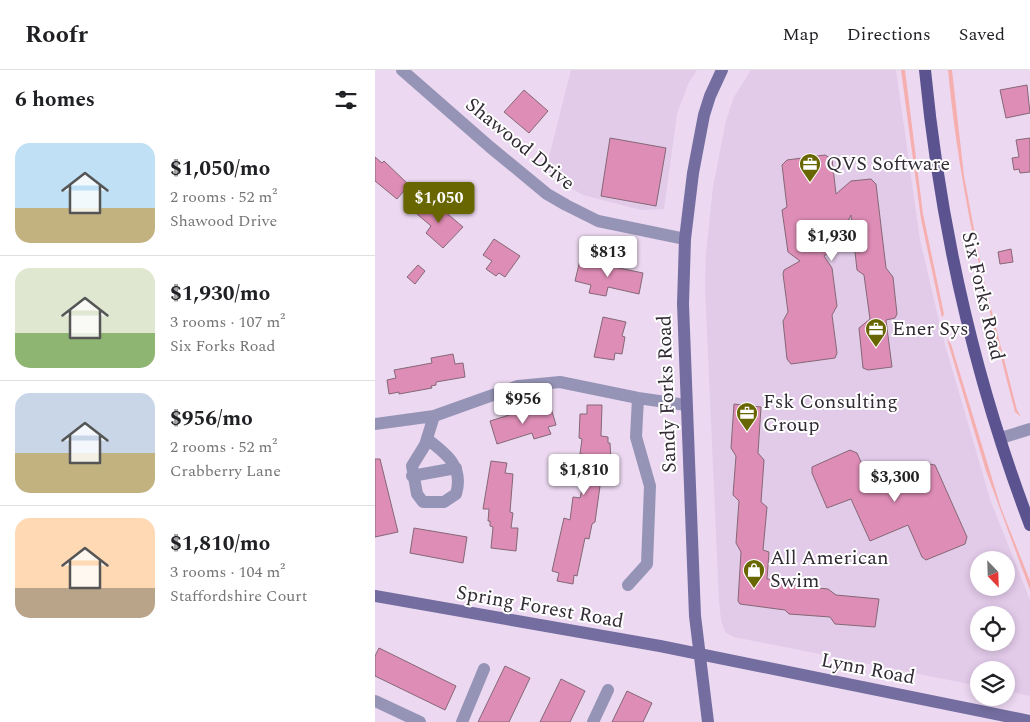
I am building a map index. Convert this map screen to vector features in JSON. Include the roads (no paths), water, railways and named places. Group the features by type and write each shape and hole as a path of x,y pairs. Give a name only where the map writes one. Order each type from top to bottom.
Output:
{"main road":[{"name":"Sandy Forks Road","path":"708,722 699,655 691,537 683,304 685,239 693,172 704,115 722,70"},
{"name":"Six Forks Road","path":"925,70 937,166 954,264 967,320 1001,438 1030,525"},
{"name":"Spring Forest Road","path":"375,596 699,655"},
{"name":"Lynn Road","path":"699,655 1030,721"}],"street":[{"name":"Shawood Drive","path":"402,70 526,176 565,205 598,221 685,239"},
{"path":"375,424 434,416 518,386 560,382 638,398 686,405"},
{"path":"628,585 647,564 650,486 636,437 638,398"},
{"path":"427,439 448,454 459,475 456,494 444,502 423,502 417,494 412,476 412,466 427,439 434,416"},
{"path":"1001,438 1030,428"},
{"path":"412,476 456,468"},
{"path":"462,722 484,669"},
{"path":"593,722 608,690"},
{"path":"375,701 420,722"}],"place":[{"name":"QVS Software","path":"810,183"},
{"name":"Ener Sys","path":"876,348"},
{"name":"Fsk Consulting Group","path":"747,432"},
{"name":"All American Swim","path":"754,589"}]}
